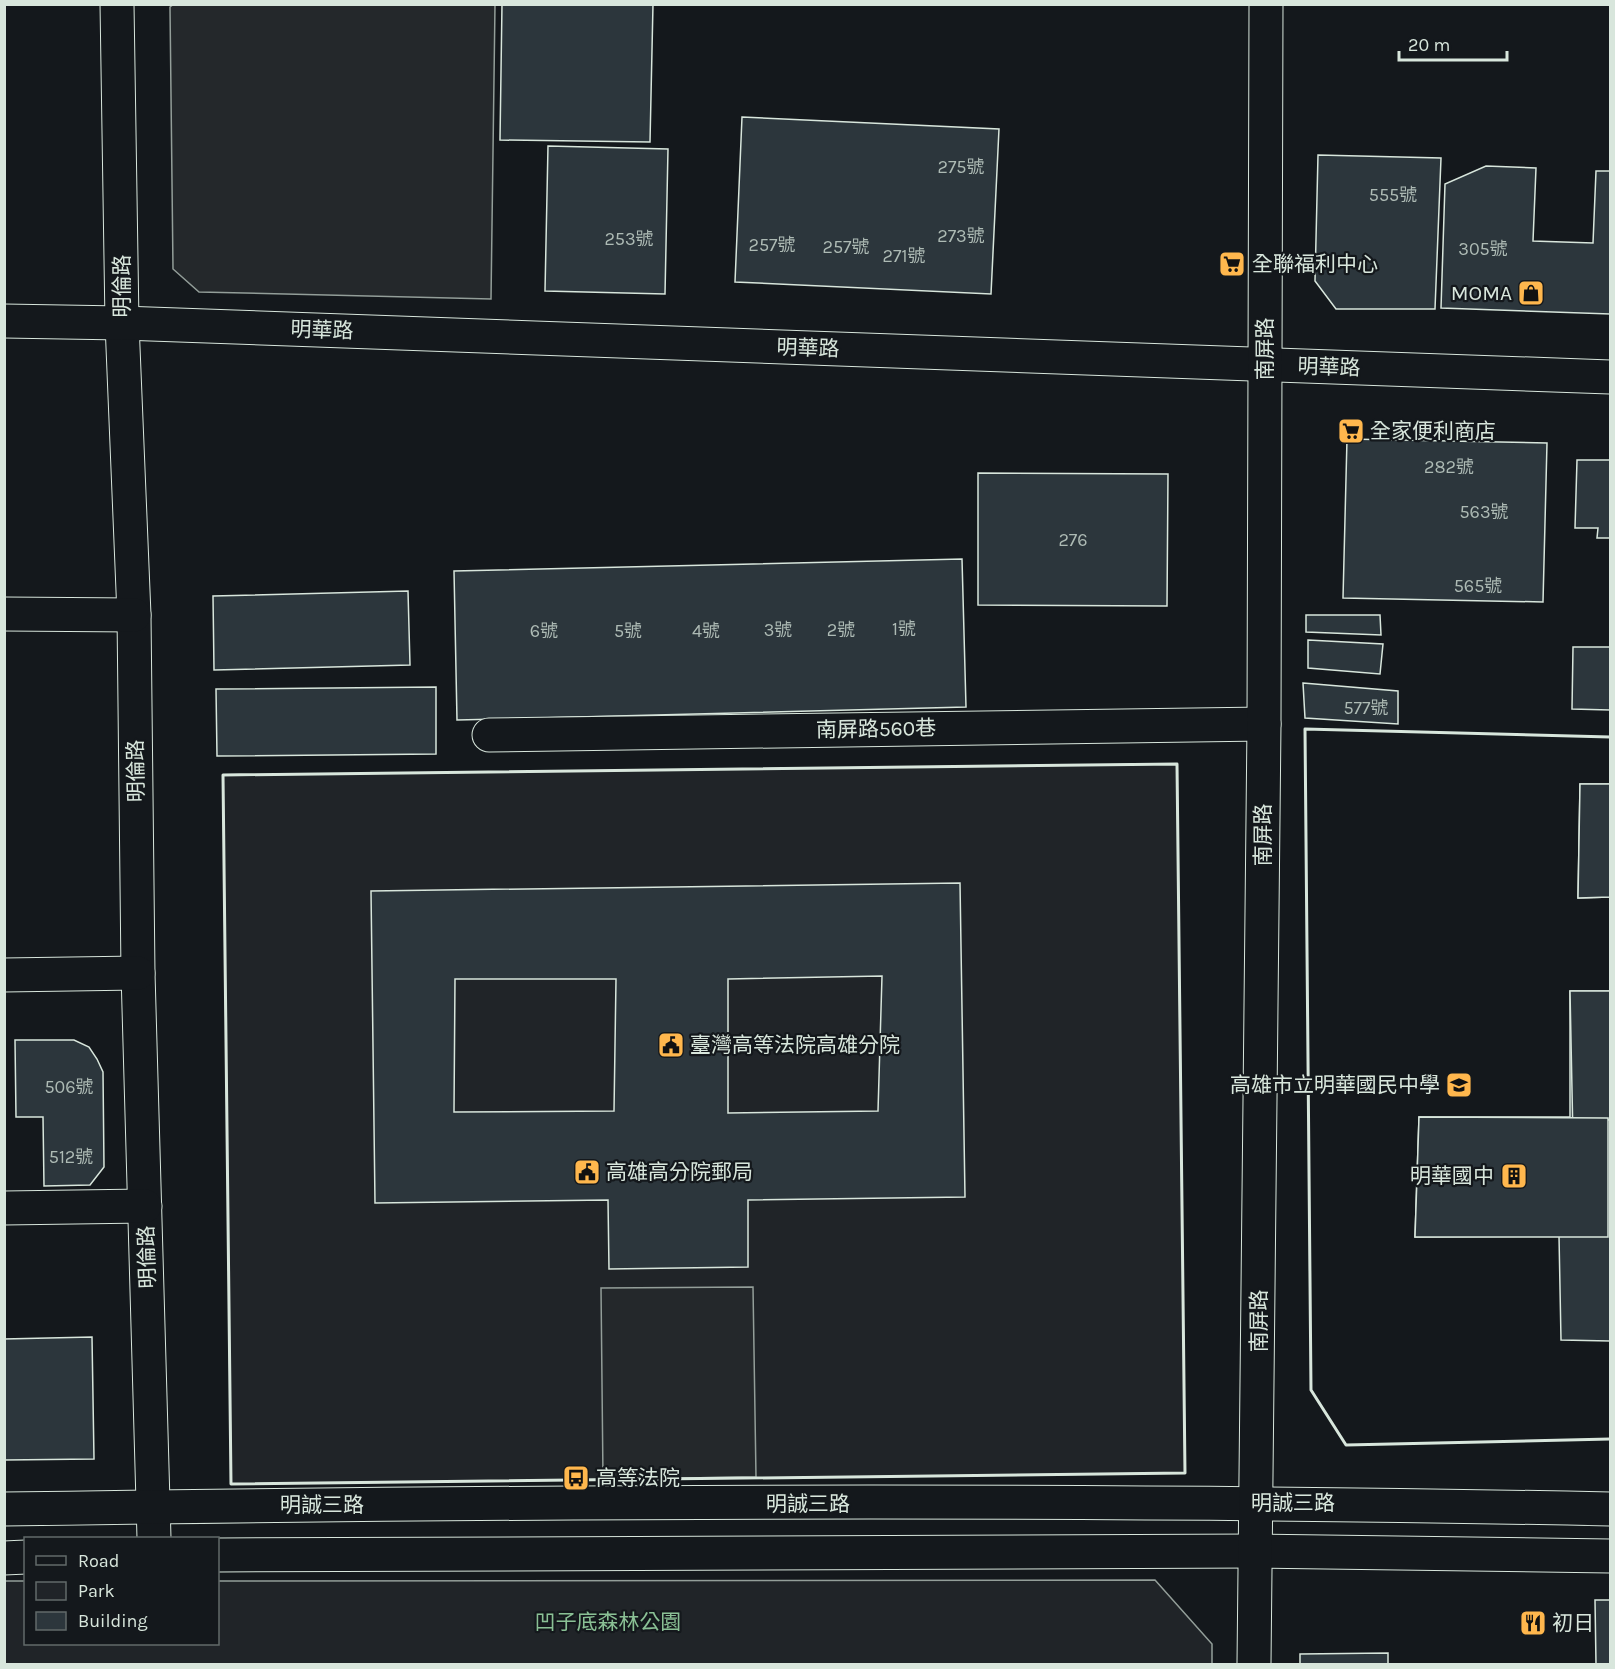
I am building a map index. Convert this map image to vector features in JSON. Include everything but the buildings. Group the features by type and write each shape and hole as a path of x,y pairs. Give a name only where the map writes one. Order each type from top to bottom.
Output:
{"street":[{"name":"明倫路","path":"117,4 122,322 134,615 138,973 154,1537"},
{"name":"南屏路","path":"1254,1665 1258,1502 1264,724 1266,4"},
{"name":"明華路","path":"4,321 122,322 1611,377"},
{"path":"4,614 134,615"},
{"name":"南屏路560巷","path":"489,735 1264,724"},
{"path":"4,975 138,973"},
{"path":"4,1208 146,1206"},
{"name":"明誠三路","path":"4,1509 1258,1502 1611,1509"},
{"path":"1041,1503 1041,1551"},
{"path":"219,1555 1257,1551 1611,1557"},
{"path":"4,1558 24,1557"}],"green space":[{"path":"1177,764 1185,1473 231,1484 223,775"},
{"name":"凹子底森林公園","path":"1155,1580 1212,1644 1212,1664 5,1664 5,1581 24,1581 24,1645 219,1645 219,1581"}],"shaded area":[{"path":"174,4 495,5 491,299 199,292 173,269 170,7"},
{"path":"753,1287 756,1477 603,1479 601,1288"}],"wall":[{"path":"1610,737 1305,729 1311,1390 1346,1445 1610,1439"},
{"path":"1177,764 1185,1473 231,1484 223,775 1177,764"}],"place":[{"name":"全聯福利中心","path":"1232,264"},
{"name":"MOMA","path":"1531,293"},
{"name":"全家便利商店","path":"1351,431"},
{"name":"臺灣高等法院高雄分院","path":"671,1045"},
{"name":"高雄市立明華國民中學","path":"1459,1085"},
{"name":"高雄高分院郵局","path":"587,1172"},
{"name":"明華國中","path":"1514,1176"},
{"name":"高等法院","path":"576,1478"},
{"name":"初日","path":"1533,1623"}]}
